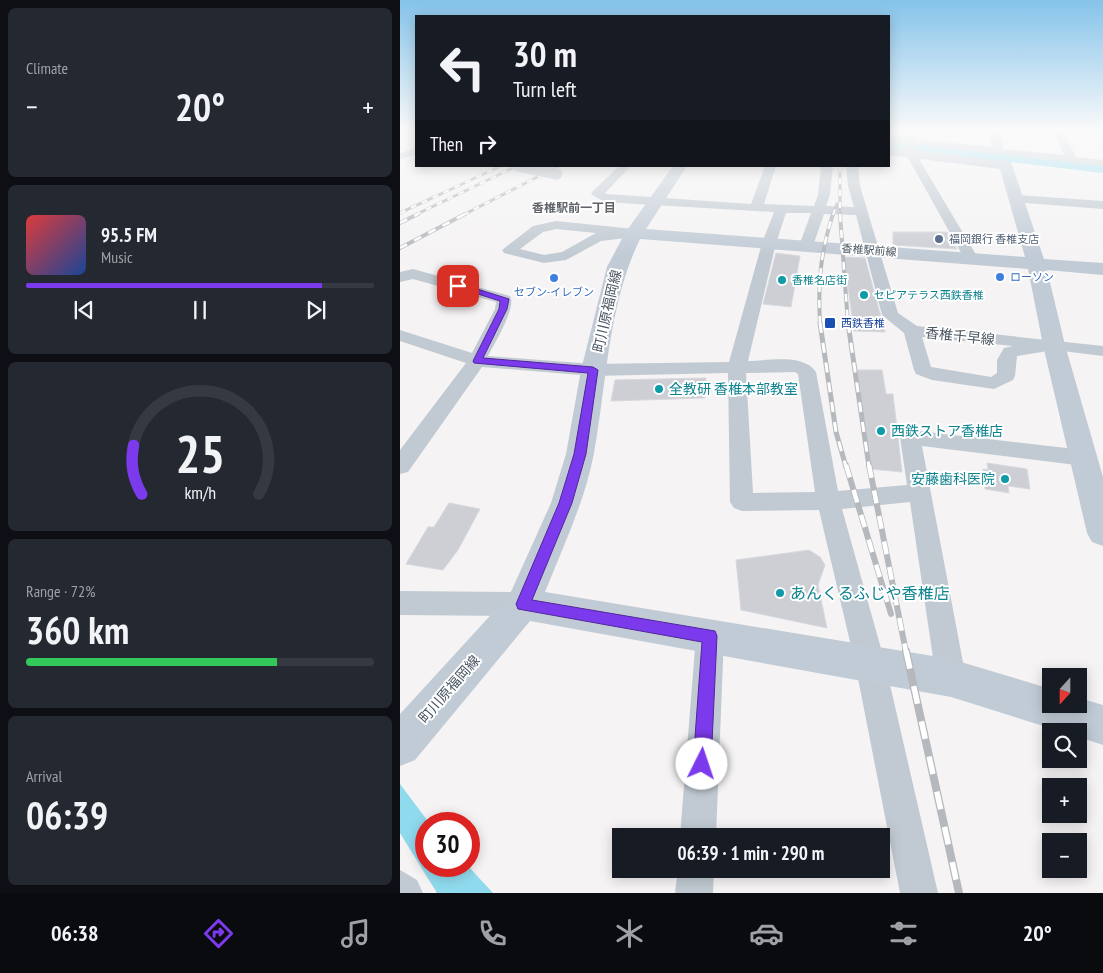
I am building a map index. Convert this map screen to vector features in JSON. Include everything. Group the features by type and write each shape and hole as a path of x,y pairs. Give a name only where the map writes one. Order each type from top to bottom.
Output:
{"main road":[{"name":"町川原福岡線","path":"400,745 523,604 566,503 580,454 593,370 611,285 617,267 634,233 675,173"},
{"path":"1010,173 1036,263 1054,345 1102,529"},
{"name":"香椎駅前線","path":"634,233 1103,269"},
{"path":"523,604 951,678 1103,725"}],"street":[{"path":"551,173 557,174"},
{"path":"619,173 597,194 604,198 655,203 781,210 861,211"},
{"path":"756,208 769,173"},
{"path":"806,246 824,195 826,173"},
{"path":"853,173 861,211 890,315 912,331"},
{"path":"928,173 971,258"},
{"path":"1017,199 1103,205"},
{"path":"781,210 770,243 737,368 742,502 828,501 920,493"},
{"path":"556,225 634,233 597,237 566,256 544,259 509,250 538,229 556,225"},
{"path":"528,255 571,226"},
{"path":"400,277 413,274 504,299 503,309 477,361 400,466"},
{"name":"香椎千早線","path":"912,331 1054,345 1010,352 1006,360 1006,376 994,382 932,374 923,370 912,331"},
{"path":"400,335 477,361 593,370 799,366 807,372 828,501 870,663 920,893"},
{"path":"1054,345 1103,351"},
{"path":"951,678 910,437 1084,458"},
{"path":"400,603 523,604"},
{"path":"698,828 710,636"},
{"path":"694,893 695,878"},
{"path":"400,889 404,893"}],"water":[{"path":"400,784 421,812 415,812 415,857 400,833"},
{"path":"427,877 478,877 493,893 437,893"}],"building":[{"path":"893,232 947,232 957,249 893,245"},
{"name":"香椎名店街","path":"776,253 800,256 791,307 763,304"},
{"name":"セピアテラス西鉄香椎","path":"844,257 865,258 885,332 854,331"},
{"name":"西鉄ストア香椎店","path":"855,370 882,370 886,394 893,394 902,472 870,469"},
{"name":"全教研 香椎本部教室","path":"706,378 705,398 611,401 615,380"},
{"name":"安藤歯科医院","path":"987,463 1027,469 1030,489 1008,486 1009,493 985,489 983,469 988,470"},
{"path":"449,503 480,509 458,550 443,570 406,564 428,527 434,527"},
{"name":"あんくるふじや香椎店","path":"809,550 820,557 825,565 818,585 827,628 741,610 736,560"}],"railway":[{"path":"400,213 487,173"},
{"path":"415,215 503,173"},
{"path":"463,215 546,173"},
{"path":"840,173 840,214"},
{"path":"833,215 837,204"},
{"path":"400,223 418,214"},
{"path":"400,248 465,214"},
{"path":"820,324 819,295 821,269 825,242 833,214"},
{"path":"840,214 848,324"},
{"path":"820,323 836,432 846,467"},
{"path":"848,323 869,467"},
{"path":"846,465 891,614"},
{"path":"869,465 906,652"},
{"path":"906,651 959,893"}],"place":[{"name":"福岡銀行 香椎支店","path":"939,239"},
{"name":"ローソン","path":"1000,277"},
{"name":"セブン-イレブン","path":"554,278"},
{"name":"香椎名店街","path":"782,280"},
{"name":"セピアテラス西鉄香椎","path":"864,295"},
{"name":"西鉄香椎","path":"830,323"},
{"name":"全教研 香椎本部教室","path":"659,389"},
{"name":"西鉄ストア香椎店","path":"881,431"},
{"name":"安藤歯科医院","path":"1005,479"},
{"name":"あんくるふじや香椎店","path":"780,593"}],"district":[{"name":"香椎駅前一丁目","path":"574,208"}],"route":[{"path":"458,286 504,299 503,309 477,361 593,370 580,454 566,503 523,604 710,636 702,764"}]}
